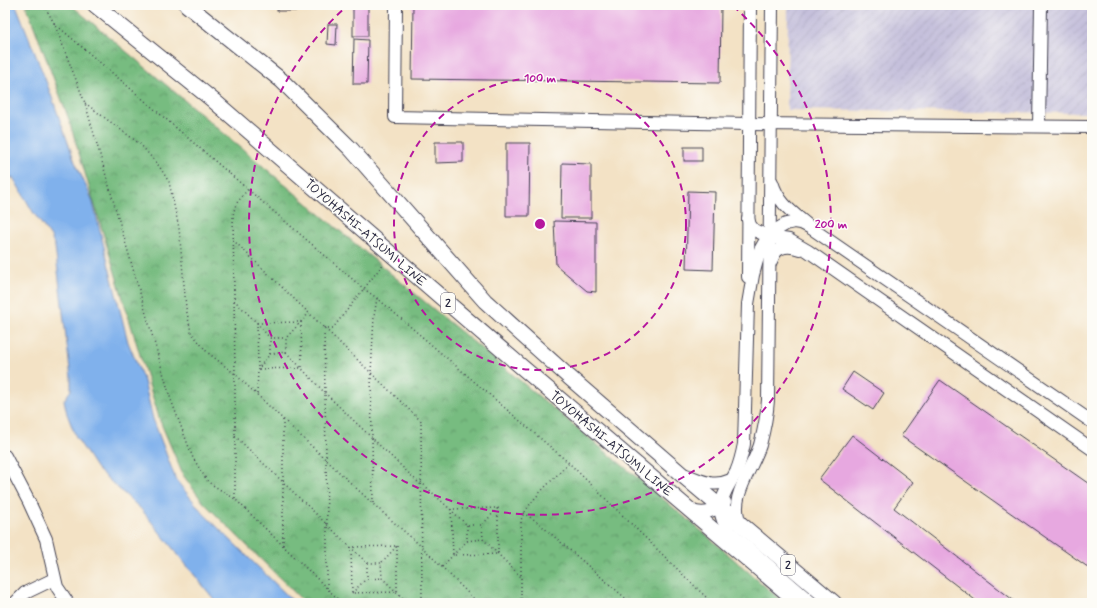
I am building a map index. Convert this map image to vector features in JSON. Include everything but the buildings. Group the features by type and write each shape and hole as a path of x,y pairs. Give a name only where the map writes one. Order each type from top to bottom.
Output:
{"main road":[{"name":"TOYOHASHI-ATSUMI LINE","path":"95,5 214,101 529,373 799,603"},
{"name":"TOYOHASHI-ATSUMI LINE","path":"187,5 280,80 351,149 485,301 569,377 743,527 834,603"}],"street":[{"path":"396,5 395,117 748,124 1092,126"},
{"path":"750,5 748,124 748,304 744,444 740,464 724,494 720,507 723,524 730,532 812,603"},
{"path":"743,527 738,518 738,496 760,445 767,416 768,400 772,5"},
{"path":"1039,126 1041,5"},
{"path":"771,178 775,192 781,201 811,228 1092,422"},
{"path":"748,219 754,230 770,237 789,240 808,251 1092,449"},
{"path":"748,304 753,275 760,250 764,243 776,230 786,224 795,222 811,228"},
{"path":"770,265 775,253 781,248 794,247 808,251"},
{"path":"5,456 46,539 54,579 57,587 68,603"},
{"path":"691,511 705,513 720,507 735,490 750,469"},
{"path":"680,473 712,484 721,484 731,480"},
{"path":"15,603 25,593 54,579"}],"path":[{"path":"44,5 54,23 85,103 171,400 193,458 208,482 235,499 342,603"},
{"path":"54,23 569,463 712,603"},
{"path":"85,103 140,144 159,166 169,182 179,228 186,308 191,332 207,352 235,374 283,418 373,504 422,547 477,602"},
{"path":"235,499 233,215 236,204 248,189"},
{"path":"233,240 421,421 422,603"},
{"path":"324,328 333,328 391,253"},
{"path":"373,504 371,373 374,317 377,298"},
{"path":"234,300 270,338 270,354 258,369"},
{"path":"309,313 286,338 286,352 325,393 421,485"},
{"path":"257,323 301,322"},
{"path":"301,322 302,368"},
{"path":"257,323 257,394"},
{"path":"324,328 327,588"},
{"path":"270,338 286,338"},
{"path":"270,354 286,352"},
{"path":"258,369 302,368"},
{"path":"283,418 283,546"},
{"path":"235,436 367,563 367,579"},
{"path":"521,603 521,520 523,513 532,501 569,463"},
{"path":"421,482 467,525 467,541"},
{"path":"451,509 498,508"},
{"path":"467,525 482,524 498,508"},
{"path":"498,508 498,554"},
{"path":"451,509 452,555"},
{"path":"523,513 541,526 631,603"},
{"path":"482,524 483,539 521,577"},
{"path":"442,567 467,541 483,539"},
{"path":"351,547 397,546"},
{"path":"367,563 381,563 397,546"},
{"path":"397,546 397,592"},
{"path":"351,547 352,593"},
{"path":"452,555 498,554"},
{"path":"381,563 382,578 408,603"},
{"path":"352,593 367,579 382,578"},
{"path":"352,593 397,592"}],"shaded area":[{"path":"788,5 1092,5 1092,113 787,110"}],"green space":[{"path":"26,5 71,5 396,278 698,528 784,603 305,603 203,502 183,475 160,421 68,117"}],"water":[{"path":"5,5 16,5 46,81 75,162 92,199 128,342 144,381 153,419 176,480 203,513 295,603 217,603 141,509 97,469 76,437 67,414 64,400 71,390 71,378 55,247 51,237 33,212 14,179 5,175"}]}
